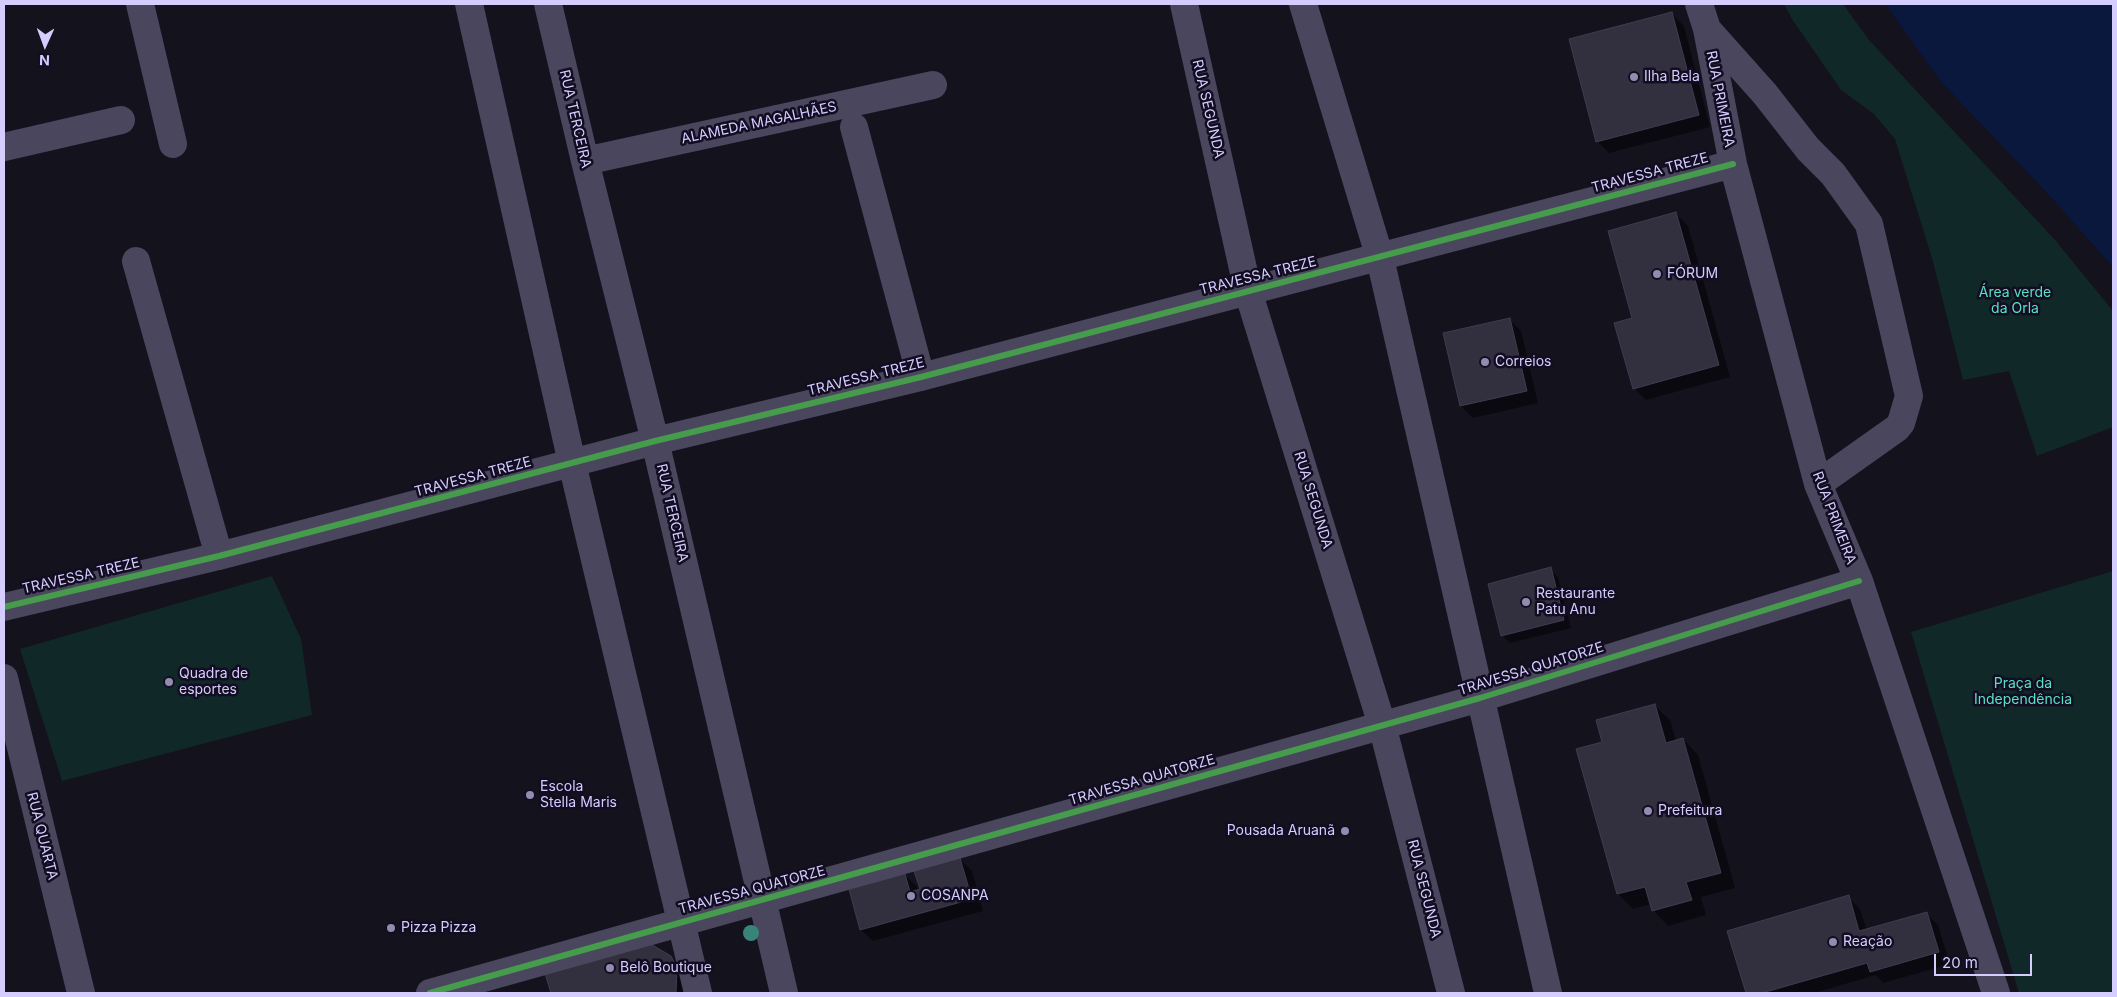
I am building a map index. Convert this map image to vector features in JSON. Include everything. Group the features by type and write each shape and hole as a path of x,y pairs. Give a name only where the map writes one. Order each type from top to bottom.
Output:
{"street":[{"path":"140,4 173,144"},
{"path":"469,4 572,463 698,993"},
{"name":"RUA TERCEIRA","path":"548,4 655,440 764,900 784,993"},
{"name":"RUA SEGUNDA","path":"1184,4 1248,291 1382,726 1451,993"},
{"path":"1303,4 1380,258 1548,993"},
{"path":"1703,16 1808,149 1833,174 1869,224 1909,396 1901,423 1897,428 1818,484"},
{"name":"RUA PRIMEIRA","path":"1703,16 1732,164 1818,484 1859,581 1996,993"},
{"name":"ALAMEDA MAGALHÃES","path":"585,161 933,85"},
{"path":"4,147 121,120"},
{"path":"854,127 921,377"},
{"name":"TRAVESSA TREZE","path":"4,607 220,556 655,440 921,377 1380,258 1732,164"},
{"path":"136,261 220,556"},
{"name":"TRAVESSA QUATORZE","path":"430,993 1480,698 1859,581"},
{"name":"RUA QUARTA","path":"4,678 81,993"}],"green space":[{"name":"Área verde da Orla","path":"1784,4 1843,4 1869,40 2055,240 2113,311 2113,427 2037,456 2009,371 1963,380 1932,258 1895,139 1874,114 1841,90 1792,19"},
{"name":"Praça da Independência","path":"2113,571 2113,993 2019,993 1911,632"},
{"name":"Quadra de esportes","path":"272,576 301,639 312,715 62,781 20,649"}],"water":[{"path":"1885,4 2113,4 2113,267 2048,194 1941,82"}],"building":[{"name":"Ilha Bela","path":"1672,12 1699,115 1596,142 1569,39"},
{"name":"FÓRUM","path":"1676,212 1719,365 1633,389 1614,323 1632,318 1608,231"},
{"name":"Correios","path":"1510,318 1527,391 1460,406 1443,333"},
{"name":"Restaurante Patu Anu","path":"1551,567 1564,620 1501,636 1488,584"},
{"name":"Prefeitura","path":"1655,704 1666,743 1683,738 1721,873 1686,882 1692,900 1652,911 1645,887 1617,894 1576,749 1602,742 1596,720"},
{"name":"COSANPA","path":"960,858 972,899 860,930 849,889 905,874 910,892 920,889 914,871"},
{"name":"Reação","path":"1849,895 1859,931 1927,912 1939,952 1870,972 1867,963 1762,993 1746,993 1727,931"},
{"name":"Belô Boutique","path":"649,943 671,956 677,968 676,993 551,993 543,967"}],"cycle path":[{"path":"4,607 219,556 655,441 921,377 1733,164"},
{"path":"430,993 1480,698 1859,581"}],"place":[{"name":"Ilha Bela","path":"1634,77"},
{"name":"FÓRUM","path":"1657,274"},
{"name":"Correios","path":"1485,362"},
{"name":"Restaurante Patu Anu","path":"1526,602"},
{"name":"Quadra de esportes","path":"169,682"},
{"name":"Escola Stella Maris","path":"530,795"},
{"name":"Prefeitura","path":"1648,811"},
{"name":"Pousada Aruanã","path":"1345,831"},
{"name":"COSANPA","path":"911,896"},
{"name":"Pizza Pizza","path":"391,928"},
{"name":"Reação","path":"1833,942"},
{"name":"Belô Boutique","path":"610,968"}]}
